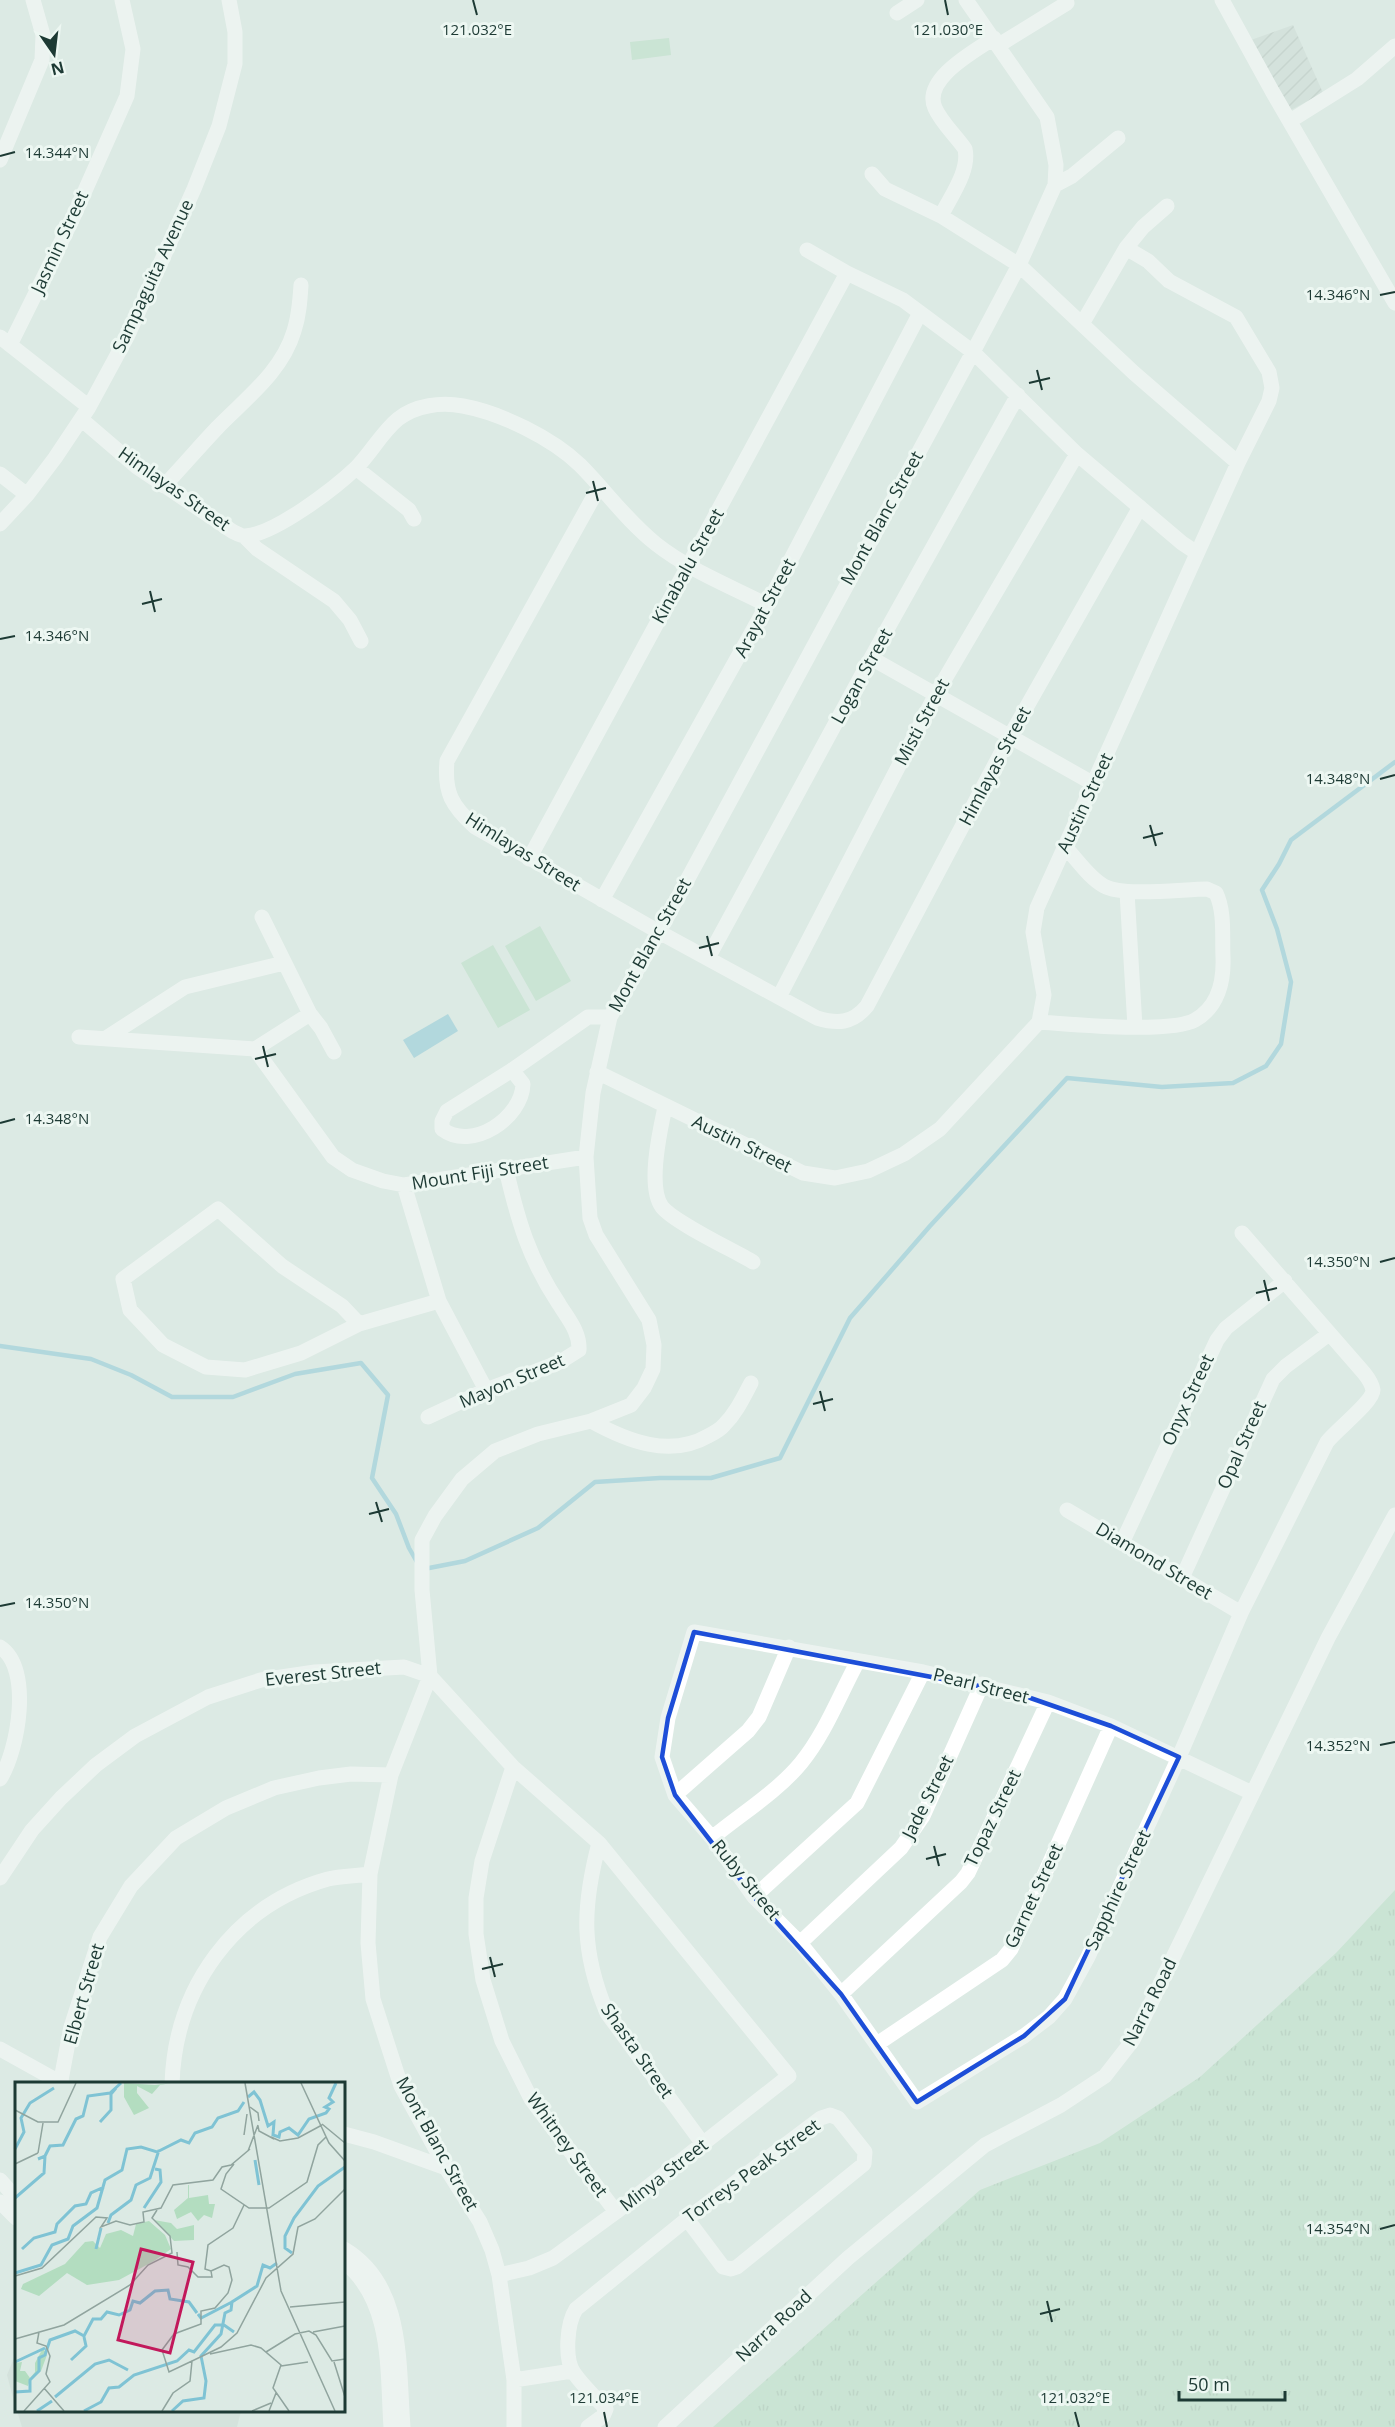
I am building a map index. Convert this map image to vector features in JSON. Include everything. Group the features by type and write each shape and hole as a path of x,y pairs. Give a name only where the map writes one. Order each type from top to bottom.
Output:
{"street":[{"path":"0,160 42,60 43,36 33,0"},
{"name":"Jasmin Street","path":"5,341 72,220 127,96 134,49 122,0"},
{"name":"Sampaguita Avenue","path":"0,524 27,495 85,413 128,335 194,189 219,126 235,64 235,32 229,0"},
{"path":"897,14 917,0"},
{"name":"Mont Blanc Street","path":"514,2427 514,2380 499,2275 492,2250 480,2222 446,2168 401,2086 373,1999 368,1943 370,1874 391,1775 430,1676 422,1590 422,1539 435,1516 462,1479 495,1451 538,1434 591,1421 631,1405 644,1388 653,1370 654,1345 649,1320 596,1235 590,1218 586,1157 597,1072 610,1017 973,352 1019,265 1055,185 1055,149 1047,117 966,0"},
{"path":"1222,0 1395,303"},
{"path":"941,216 964,168 967,156 965,149 935,108 932,95 939,81 950,68 1067,3"},
{"path":"1290,121 1357,79 1395,46"},
{"path":"1055,185 1072,176 1118,138"},
{"path":"872,174 885,189 941,216 1019,265 1134,373 1238,463"},
{"path":"1082,324 1126,248 1143,226 1167,206"},
{"name":"Austin Street","path":"597,1072 803,1173 836,1178 868,1171 903,1154 940,1129 1039,1022 1044,995 1033,923 1037,908 1238,463 1269,401 1272,388 1269,372 1236,317 1169,281 1148,261 1126,248"},
{"path":"807,250 847,273 903,300 973,352 1077,454 1182,543 1197,553"},
{"name":"Kinabalu Street","path":"529,859 847,273"},
{"path":"164,486 247,400 270,374 285,352 294,333 299,312 301,285"},
{"name":"Arayat Street","path":"602,900 767,605 920,313"},
{"name":"Himlayas Street","path":"5,341 85,413 137,467 232,531 244,536 263,532 307,507 356,468 398,419 415,410 437,404 464,406 521,426 579,464 599,487 447,761 445,780 449,794 458,812 475,827 658,932 817,1018 832,1023 848,1022 860,1015 867,1006 1009,738 1140,507"},
{"name":"Logan Street","path":"708,958 871,658 1018,395"},
{"name":"Misti Street","path":"779,997 936,694 1077,454"},
{"path":"356,468 409,510 414,519"},
{"path":"0,474 27,495"},
{"path":"599,487 625,517 657,544 688,565 767,605"},
{"path":"244,536 257,549 334,601 350,620 361,641"},
{"path":"871,658 1094,784"},
{"path":"1039,1022 1136,1027 1175,1026 1193,1022 1205,1013 1221,987 1224,973 1221,910 1216,893 1207,889 1127,892 1107,888 1099,883 1065,847"},
{"path":"1127,892 1136,1027"},
{"path":"262,917 310,1014 321,1028 334,1052"},
{"path":"106,1038 185,987 284,963"},
{"path":"79,1037 255,1049 310,1014"},
{"path":"512,1070 523,1084 523,1094 514,1109 499,1124 482,1134 464,1137 450,1136 442,1129 442,1121 447,1111 512,1070 588,1017 610,1017"},
{"name":"Mount Fiji Street","path":"255,1049 333,1157 352,1170 383,1181 404,1185 586,1157"},
{"path":"665,1107 659,1132 655,1177 656,1193 662,1207 674,1217 753,1262"},
{"name":"Mayon Street","path":"428,1418 486,1390 560,1362 579,1350 580,1337 544,1281 520,1226 506,1169"},
{"path":"404,1185 439,1301 486,1390"},
{"path":"359,1324 342,1306 282,1266 218,1209 123,1279 130,1310 163,1345 206,1367 245,1370 301,1353 359,1324 439,1301"},
{"path":"1242,1233 1329,1334"},
{"name":"Onyx Street","path":"1122,1543 1217,1340 1226,1329 1285,1281"},
{"name":"Opal Street","path":"1182,1578 1273,1379 1286,1366 1329,1334"},
{"name":"Sapphire Street","path":"917,2102 1024,2036 1048,2017 1065,1999 1088,1957 1179,1758 1241,1612 1327,1442 1335,1431 1371,1398 1373,1389 1369,1380 1329,1334"},
{"path":"591,1421 622,1437 646,1443 672,1448 695,1444 722,1428 739,1406 752,1383"},
{"name":"Diamond Street","path":"1067,1510 1241,1612"},
{"name":"Narra Road","path":"664,2427 848,2258 985,2145 1062,2105 1105,2076 1133,2040 1328,1638 1395,1515"},
{"name":"Pearl Street","path":"694,1632 923,1672 982,1684 1048,1702 1112,1725 1252,1793"},
{"name":"Ruby Street","path":"694,1632 668,1718 662,1757 675,1795 712,1838 754,1897 800,1943 841,1994 917,2102"},
{"path":"0,1647 10,1654 19,1681 17,1723 8,1766 0,1779"},
{"path":"675,1795 748,1731 759,1717 789,1647"},
{"path":"712,1838 783,1781 800,1764 813,1748 858,1661"},
{"name":"Everest Street","path":"0,1878 32,1830 61,1798 96,1766 135,1736 208,1697 261,1680 315,1672 404,1667 430,1676"},
{"path":"754,1897 857,1803 923,1672"},
{"path":"430,1676 513,1767 599,1844"},
{"name":"Jade Street","path":"800,1943 910,1837 923,1816 982,1684"},
{"name":"Topaz Street","path":"841,1994 961,1882 968,1872 1048,1702"},
{"name":"Garnet Street","path":"877,2044 1002,1960 1011,1949 1112,1725"},
{"name":"Whitney Street","path":"513,1767 485,1851 476,1898 476,1934 483,1980 502,2041 531,2099 616,2212"},
{"name":"Elbert Street","path":"62,2082 71,2027 100,1937 131,1886 176,1838 226,1808 274,1788 351,1774 391,1775"},
{"name":"Minya Street","path":"499,2275 529,2268 554,2258 789,2076 599,1844"},
{"name":"Shasta Street","path":"599,1844 589,1881 585,1921 589,1959 597,1990 607,2013 703,2144"},
{"path":"172,2082 176,2038 187,2002 204,1970 232,1936 257,1913 291,1894 329,1879 370,1874"},
{"path":"0,2049 62,2082"},
{"name":"Torreys Peak Street","path":"572,2371 568,2332 570,2319 576,2309 687,2219 821,2118 830,2115 838,2118 866,2152 864,2164 758,2251 731,2270 723,2267 687,2219"},
{"path":"345,2134 374,2142 446,2168"},
{"path":"0,2180 15,2197"},
{"path":"0,2202 15,2217"},
{"path":"345,2251 375,2276 388,2300 394,2326 403,2427"},
{"path":"345,2263 364,2283 376,2303 387,2355 391,2427"},
{"path":"514,2380 572,2371 606,2409 603,2416 588,2427"}],"highlighted area":[{"path":"694,1632 1016,1693 1111,1726 1179,1757 1065,1999 1024,2036 917,2102 841,1994 754,1897 675,1795 662,1757 668,1718"}],"shaded area":[{"path":"1293,25 1323,93 1291,110 1251,40"},
{"path":"15,2355 15,2405 7,2375"},
{"path":"18,2412 241,2412 237,2427 22,2427"}],"green space":[{"path":"669,38 671,55 632,60 630,42"},
{"path":"540,926 571,981 536,1001 505,946"},
{"path":"493,945 530,1010 498,1028 461,963"},
{"path":"1395,1890 1395,2427 713,2427 980,2190 1100,2143 1200,2077 1336,1953"}],"water":[{"path":"448,1014 458,1031 414,1058 403,1040"}],"waterway":[{"path":"424,1569 465,1561 538,1528 595,1482 711,1478 780,1458 850,1318 930,1226 1067,1078 1162,1087 1233,1083 1266,1066 1281,1044 1291,982 1277,929 1262,890 1291,840 1395,762"},
{"path":"0,1346 91,1359 131,1375 172,1397 233,1397 295,1374 361,1363 388,1395 372,1478 396,1514 417,1562"}]}
